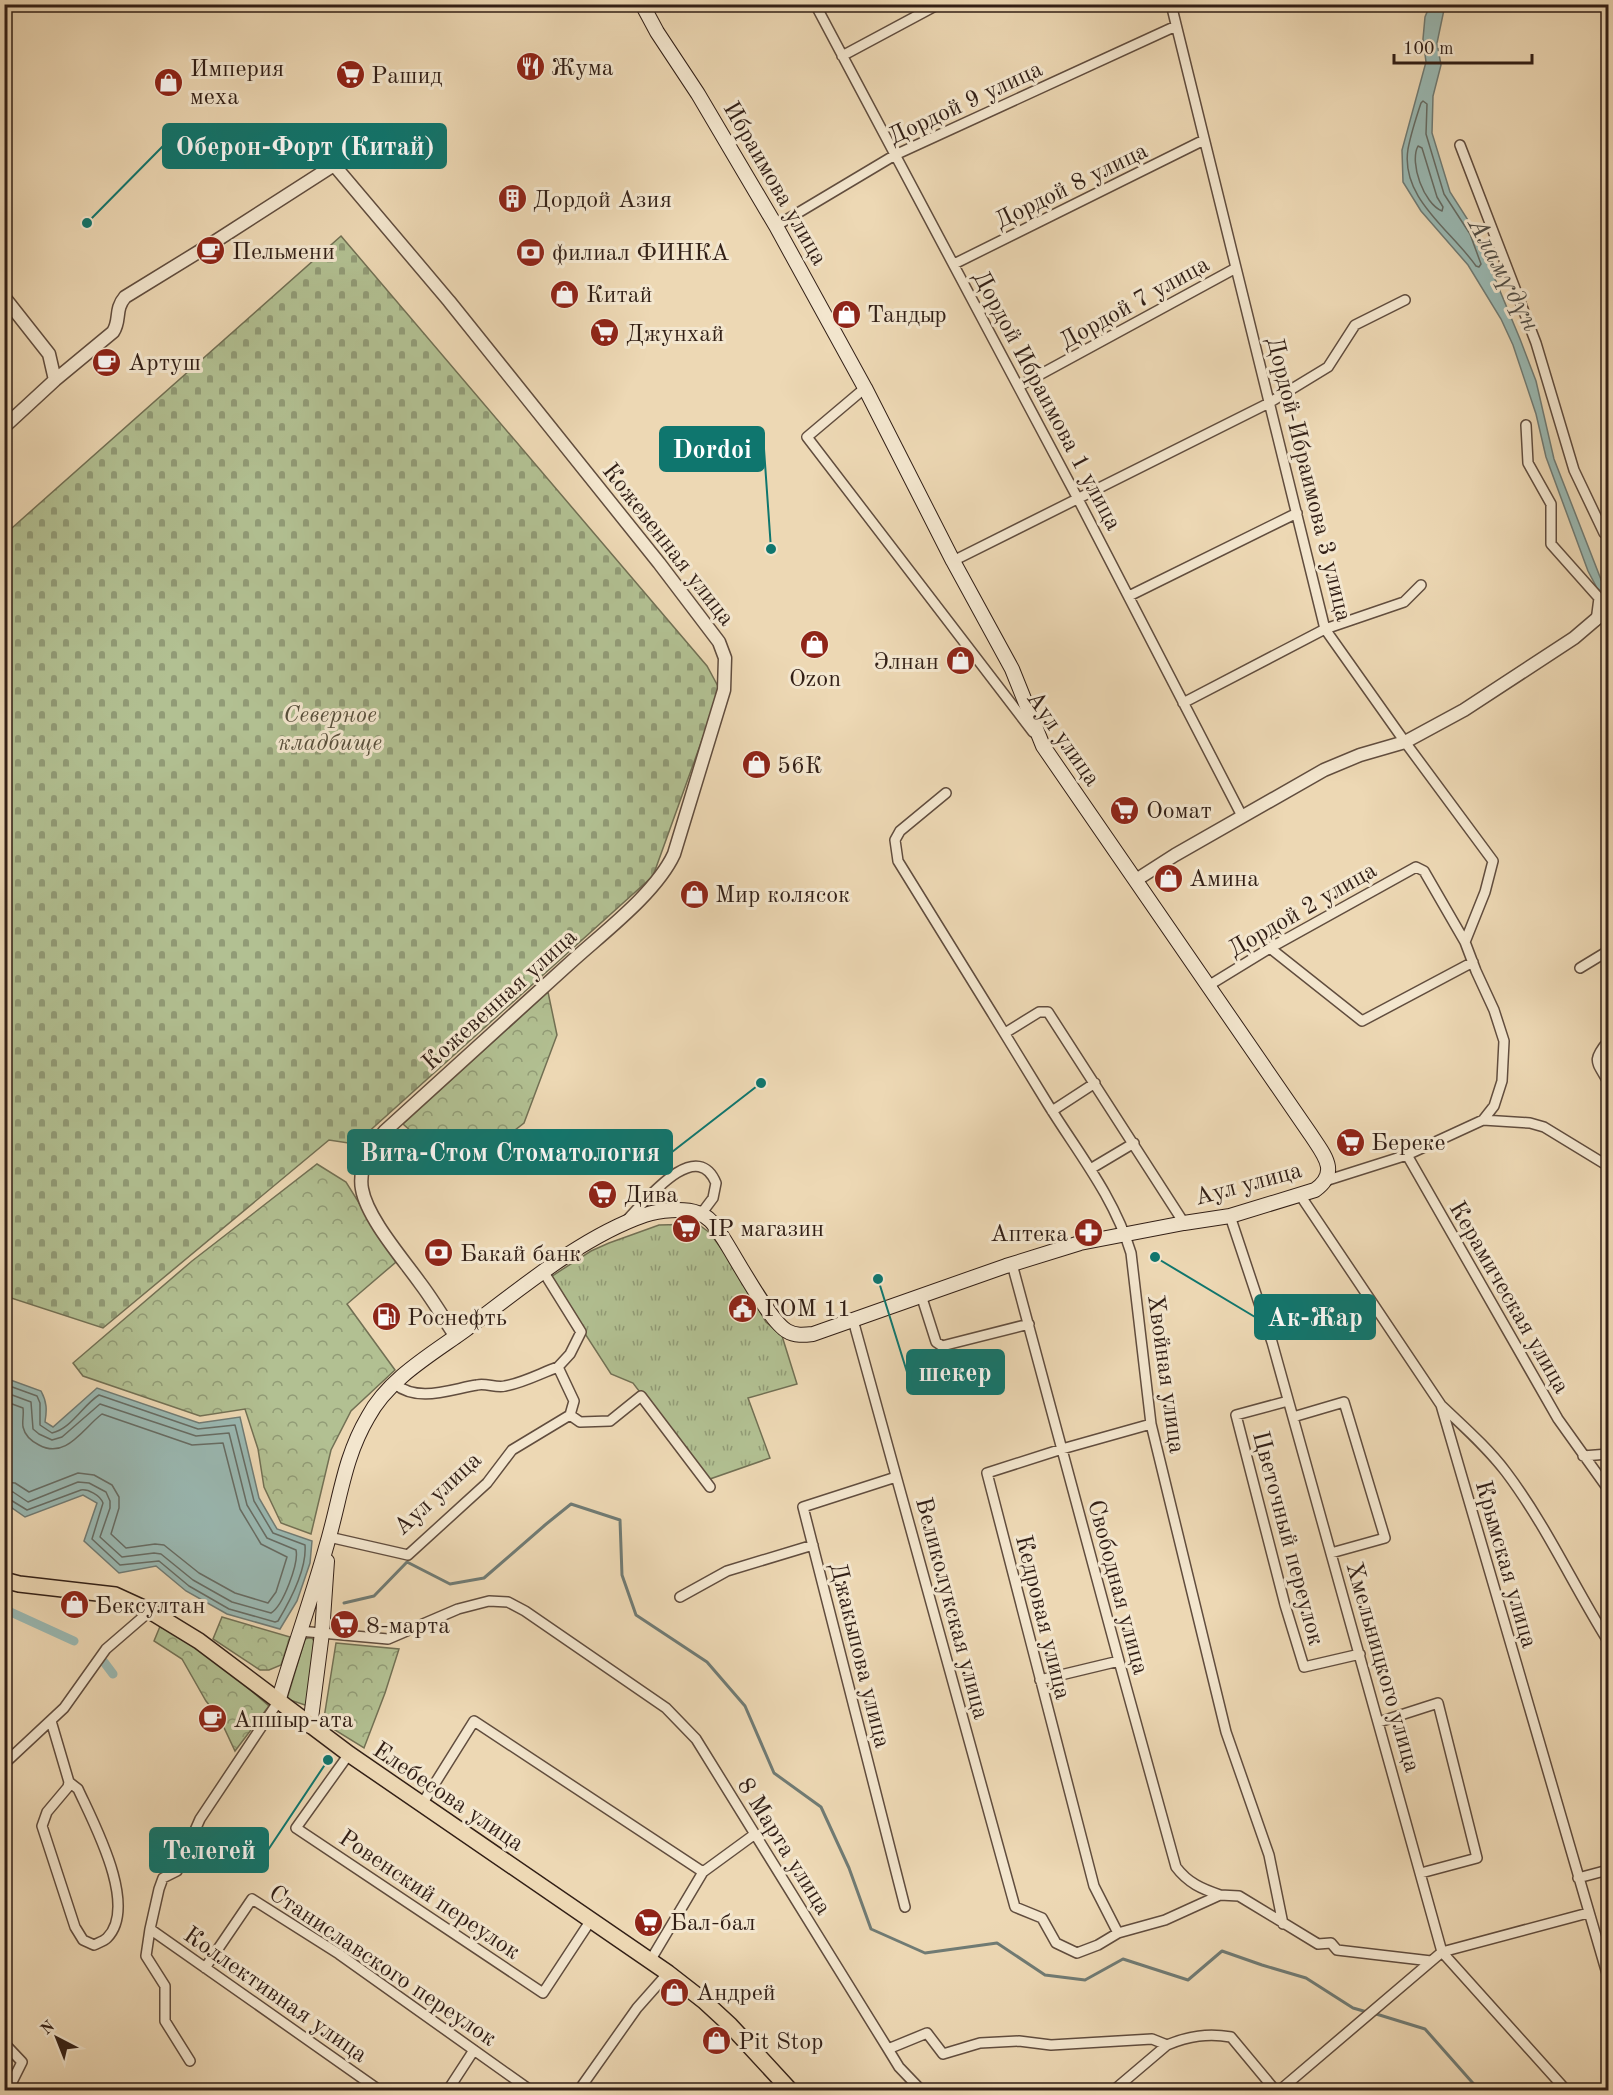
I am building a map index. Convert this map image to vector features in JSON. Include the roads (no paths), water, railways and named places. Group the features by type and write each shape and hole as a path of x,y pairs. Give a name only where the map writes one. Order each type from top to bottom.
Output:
{"main road":[{"name":"Ибраимова улица","path":"642,4 776,226 865,388 953,561 1012,669 1043,746"},
{"name":"Аул улица","path":"701,1214 712,1223 775,1321 786,1331 797,1335 813,1334 921,1295 1080,1243 1230,1216 1315,1190 1325,1180 1329,1170 1326,1159 1043,746"},
{"path":"278,1702 329,1537 344,1472 369,1413 395,1384 543,1271 623,1224 658,1212 693,1211 701,1214"},
{"path":"310,1726 322,1633 329,1537"},
{"name":"Елебесова улица","path":"9,1583 115,1595 150,1611 199,1641 349,1754 668,1973 730,2025 790,2091"}],"street":[{"name":"Дордой Ибраимова 1 улица","path":"815,4 1078,499 1242,816"},
{"path":"842,56 939,4"},
{"name":"Дордой-Ибраимова 3 улица","path":"1170,4 1325,629 1493,861 1485,892 1465,942"},
{"name":"Дордой 9 улица","path":"776,226 895,154 1176,26"},
{"name":"Дордой 8 улица","path":"954,264 1204,140"},
{"path":"1460,145 1536,343 1574,470 1604,533 1608,536"},
{"name":"Кожевенная улица","path":"4,427 55,380 113,332 120,304 134,291 334,165 448,301 652,554 715,635 723,651 726,676 720,707 674,854 664,873 614,923 385,1131 374,1144 366,1161 362,1181 367,1204 456,1337"},
{"name":"Дордой 7 улица","path":"1019,387 1236,268"},
{"path":"4,297 49,354 55,380"},
{"path":"953,561 1269,403 1328,366 1355,325 1405,300"},
{"name":"Аул улица","path":"865,388 807,437 1043,746"},
{"path":"1136,880 1324,770 1360,755 1405,742 1493,693 1574,638 1601,616 1599,598 1551,544 1551,504 1528,463 1526,425"},
{"path":"1129,596 1297,513"},
{"path":"1183,703 1325,629 1404,602 1421,585"},
{"name":"Хвойная улица","path":"946,793 900,831 895,840 898,861 1052,1111 1092,1168 1125,1234 1131,1253 1151,1424 1226,1732 1269,1855 1283,1924"},
{"name":"Дордой 2 улица","path":"1208,986 1270,948 1416,867 1424,870 1465,942"},
{"path":"1325,1180 1407,1155 1483,1120 1494,1106 1502,1081 1504,1041 1494,1010 1465,942"},
{"path":"1270,948 1362,1021 1473,962"},
{"path":"1580,968 1608,951"},
{"path":"1005,1033 1039,1012 1048,1012 1184,1223"},
{"path":"1608,1041 1598,1053 1597,1061 1608,1082"},
{"path":"1052,1111 1095,1083"},
{"path":"1483,1120 1530,1123 1544,1127 1608,1166"},
{"path":"1092,1168 1134,1143"},
{"name":"Керамическая улица","path":"1407,1155 1558,1419 1608,1489"},
{"path":"623,1224 661,1184 678,1171 689,1167 708,1170 716,1183 713,1198 701,1214"},
{"name":"Крымская улица","path":"1300,1195 1440,1404 1608,1977"},
{"name":"Хмельницкого улица","path":"1230,1216 1272,1342 1442,1952 1566,2091"},
{"name":"Свободная улица","path":"1012,1264 1176,1867 1185,1878 1198,1887 1220,1895"},
{"path":"395,1384 403,1390 429,1394 479,1384 503,1387 558,1367 570,1354 581,1332 543,1271"},
{"path":"921,1295 936,1342 942,1346 1029,1324"},
{"name":"Великолукская улица","path":"853,1320 1015,1907 1042,1918 1056,1943 1077,1953 1118,1933"},
{"path":"558,1367 574,1401 570,1415 580,1422 610,1421 641,1396 711,1487"},
{"name":"Цветочный переулок","path":"1288,1401 1236,1415 1285,1605 1304,1667 1360,1654"},
{"path":"1293,1417 1344,1402 1385,1538 1331,1553"},
{"path":"1440,1404 1507,1473 1557,1549 1584,1602 1608,1641"},
{"name":"Аул улица","path":"329,1537 408,1556 487,1483 512,1450 570,1415"},
{"name":"Кедровая улица","path":"1118,1933 1094,1886 987,1473 1151,1424"},
{"path":"1583,1456 1608,1454"},
{"name":"Джакыпова улица","path":"896,1477 803,1507 905,1907"},
{"path":"680,1597 727,1571 813,1545"},
{"name":"8 Марта улица","path":"299,1631 388,1639 458,1609 489,1601 507,1602 525,1611 666,1708 696,1739 899,2067 921,2091"},
{"path":"4,1764 64,1708 106,1649 150,1611"},
{"path":"1040,1680 1119,1661"},
{"path":"189,2061 165,2021 165,1986 146,1956 150,1929 163,1878 177,1871 200,1819 278,1702"},
{"path":"1379,1722 1438,1703 1476,1858 1421,1873"},
{"path":"422,1804 474,1720 703,1872"},
{"path":"51,1721 69,1782 68,1787 43,1818 42,1826 75,1927 83,1940 94,1945 106,1938 116,1923 118,1909 114,1875 112,1863 78,1789 69,1782"},
{"name":"Ровенский переулок","path":"349,1754 296,1828 543,1993 591,1920"},
{"path":"650,1960 703,1872 755,1834"},
{"path":"1578,1878 1608,1870"},
{"path":"1118,1933 1166,1920 1220,1895 1239,1896 1318,1944 1331,1942 1337,1950 1431,1961"},
{"name":"Станиславского переулок","path":"205,1968 252,1899 339,1954 530,2091"},
{"path":"1280,2091 1442,1952 1588,1913"},
{"name":"Коллективная улица","path":"150,1929 379,2091"},
{"path":"579,2091 637,2008 668,1973"},
{"path":"888,2049 927,2033 943,2054 980,2043 1019,2041 1051,2045 1152,2039 1167,2045"},
{"path":"1114,2091 1167,2045 1184,2038 1204,2035 1230,2037 1275,2091"},
{"path":"4,2043 22,2062 8,2091"},
{"path":"448,2091 474,2050"}],"water":[{"path":"1430,5 1445,5 1437,43 1441,65 1433,96 1432,133 1450,192 1475,231 1536,381 1554,459 1602,582 1608,588 1608,597 1597,588 1588,571 1546,457 1536,414 1513,345 1501,319 1468,265 1421,211 1403,182 1402,150 1426,62 1423,39 1425,17"},
{"path":"5,1378 41,1391 46,1406 45,1422 53,1427 97,1388 199,1423 240,1417 259,1498 277,1529 312,1541 310,1563 297,1601 280,1629 227,1614 186,1591 156,1566 119,1573 84,1541 97,1503 83,1495 25,1517 5,1503"}],"waterway":[{"path":"344,1603 374,1596 407,1562 450,1584 484,1578 571,1504 620,1520 622,1575 636,1615 707,1662 745,1706 774,1773 821,1807 849,1868 871,1929 925,1953 997,1943 1045,1975 1085,1980 1123,1959 1188,1980 1222,1951 1306,1978 1353,2008 1367,2012"},
{"path":"4,1609 74,1641"},
{"path":"104,1662 113,1674"},
{"path":"1373,2013 1425,2029 1479,2090"}],"place":[{"name":"Жума","path":"530,67"},
{"name":"Рашид","path":"350,75"},
{"name":"Империя меха","path":"169,82"},
{"name":"Дордой Азия","path":"512,199"},
{"name":"Оберон-Форт (Китай)","path":"87,223"},
{"name":"Пельмени","path":"211,251"},
{"name":"филиал ФИНКА","path":"531,252"},
{"name":"Китай","path":"565,294"},
{"name":"Тандыр","path":"846,314"},
{"name":"Джунхай","path":"605,333"},
{"name":"Артуш","path":"107,362"},
{"name":"Dordoi","path":"771,549"},
{"name":"Ozon","path":"815,645"},
{"name":"Элнан","path":"960,661"},
{"name":"56К","path":"756,765"},
{"name":"Оомат","path":"1125,810"},
{"name":"Амина","path":"1168,878"},
{"name":"Мир колясок","path":"694,894"},
{"name":"Вита-Стом Стоматология","path":"761,1083"},
{"name":"Береке","path":"1350,1142"},
{"name":"Дива","path":"603,1194"},
{"name":"IP магазин","path":"687,1228"},
{"name":"Аптека","path":"1089,1233"},
{"name":"Бакай банк","path":"439,1253"},
{"name":"Ак-Жар","path":"1155,1257"},
{"name":"шекер","path":"878,1279"},
{"name":"ГОМ 11","path":"743,1308"},
{"name":"Роснефть","path":"386,1317"},
{"name":"Бексултан","path":"74,1605"},
{"name":"8-марта","path":"345,1625"},
{"name":"Апшыр-ата","path":"212,1719"},
{"name":"Телегей","path":"328,1760"},
{"name":"Бал-бал","path":"649,1922"},
{"name":"Андрей","path":"675,1992"},
{"name":"Pit Stop","path":"717,2041"}],"water label":[{"name":"Аламүдүн","path":"1505,274"}],"park label":[{"name":"Северное кладбище","path":"330,728"}]}
